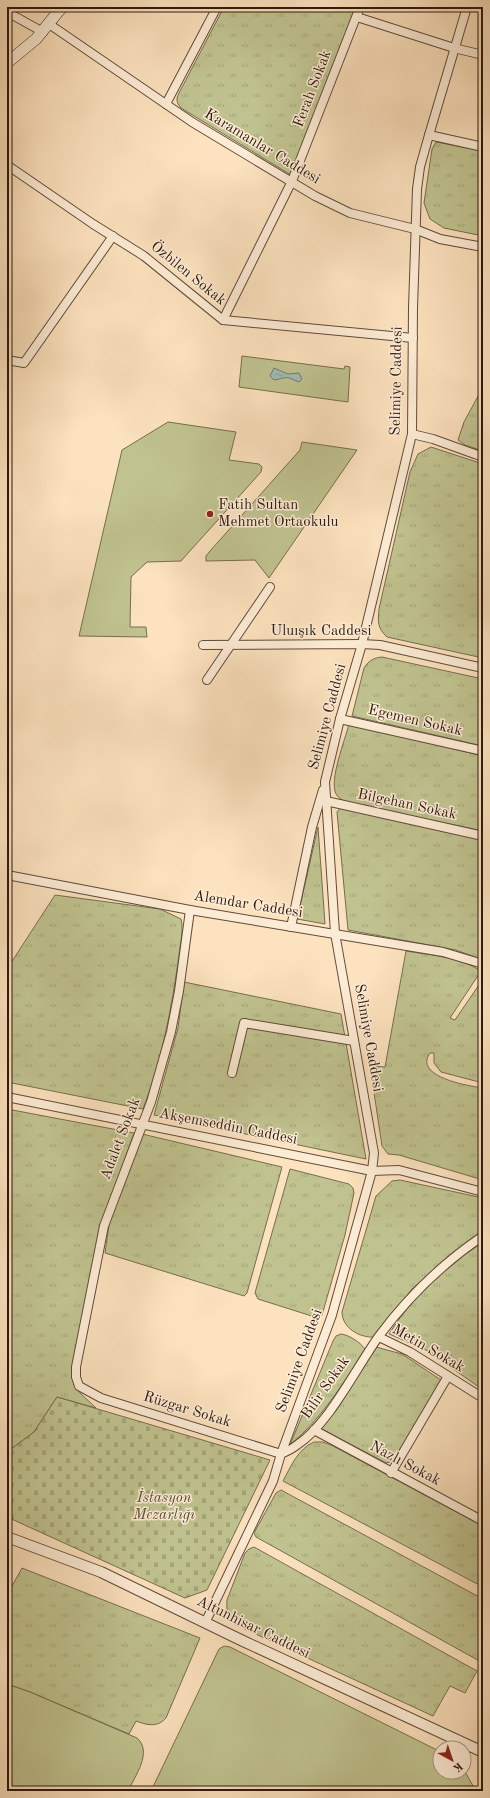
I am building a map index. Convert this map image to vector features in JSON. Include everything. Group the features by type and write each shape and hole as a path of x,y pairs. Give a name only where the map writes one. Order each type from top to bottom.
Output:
{"main road":[{"path":"7,63 46,28 62,7"}],"street":[{"path":"166,104 217,7"},
{"name":"Ferah Sokak","path":"223,320 292,181 360,7"},
{"name":"Selimiye Caddesi","path":"281,1454 332,1315 372,1171 374,1153 335,933 325,782 340,719 362,644 412,434 412,338 417,189 420,167 467,7"},
{"name":"Karamanlar Caddesi","path":"7,12 46,28 192,122 315,196 350,213 415,230 440,239 483,247"},
{"path":"357,17 454,48 483,55"},
{"path":"429,135 483,147"},
{"name":"Özbilen Sokak","path":"7,165 144,256 223,320 412,338"},
{"path":"7,360 24,363 113,236"},
{"path":"412,434 433,439 483,457"},
{"path":"207,680 270,587"},
{"name":"Uluışık Caddesi","path":"204,646 380,645 483,668"},
{"name":"Egemen Sokak","path":"340,719 483,751"},
{"path":"291,927 312,827 325,782"},
{"name":"Bilgehan Sokak","path":"326,801 483,836"},
{"name":"Alemdar Caddesi","path":"7,875 190,910 443,952 483,964"},
{"name":"Adalet Sokak","path":"86,1390 79,1386 76,1377 76,1367 104,1226 160,1074 171,1032 179,991 190,910"},
{"path":"232,1073 244,1023 354,1041"},
{"name":"Akşemseddin Caddesi","path":"7,1097 372,1171 399,1170 483,1192"},
{"name":"Bilir Sokak","path":"281,1454 298,1445 314,1430 333,1406 379,1337 420,1287 453,1258 483,1236"},
{"name":"Metin Sokak","path":"379,1337 410,1352 483,1398"},
{"path":"391,1472 448,1376"},
{"name":"Rüzgar Sokak","path":"86,1390 101,1398 281,1454"},
{"name":"Nazlı Sokak","path":"314,1430 483,1521"},
{"path":"206,1621 273,1481 281,1454"},
{"name":"Altunhisar Caddesi","path":"7,1537 101,1572 483,1752"}],"green space":[{"path":"224,7 356,7 291,175 181,108 177,102 179,93"},
{"path":"436,142 483,151 483,236 444,228 430,219 424,203 432,149"},
{"path":"242,356 344,369 345,366 350,367 348,402 239,387"},
{"path":"483,387 483,451 465,445 458,440 464,422"},
{"path":"168,422 236,432 229,460 259,464 262,467 261,472 181,561 147,562 131,577 130,627 146,627 147,637 79,636 122,450"},
{"path":"302,442 357,450 269,578 255,560 206,561 206,556 210,551 300,450"},
{"path":"431,447 483,464 483,658 387,637 381,631 379,624 379,609 410,472 418,454"},
{"path":"382,657 483,679 483,746 352,716 364,668 372,660"},
{"path":"349,724 483,756 483,831 349,803 340,799 334,788 336,770"},
{"path":"341,807 483,840 483,960 456,950 348,930 337,812"},
{"path":"318,827 325,924 297,919"},
{"path":"55,895 160,909 181,919 182,937 170,1014 156,1072 143,1109 7,1082 7,969"},
{"path":"406,951 435,955 454,960 473,966 481,971 450,1018 455,1020 483,979 483,1083 441,1072 434,1063 434,1053 430,1053 427,1061 429,1068 445,1079 483,1088 483,1180 399,1155 388,1154 382,1146 370,1066 385,1067"},
{"path":"184,982 341,1014 366,1159 154,1115 178,1028"},
{"path":"7,1109 134,1133 103,1221 73,1368 74,1385 96,1408 57,1397 34,1432 7,1452"},
{"path":"142,1134 282,1167 247,1293 244,1296 105,1253 110,1218"},
{"path":"290,1169 349,1184 353,1188 354,1193 345,1235 322,1315 318,1318 258,1299 255,1293"},
{"path":"400,1180 483,1198 483,1230 439,1265 412,1289 374,1337 363,1336 348,1327 343,1318 342,1312 376,1196 392,1181"},
{"path":"483,1241 483,1390 428,1351 389,1334 408,1307 431,1283 456,1261"},
{"path":"341,1334 354,1339 365,1349 340,1388 322,1412 302,1435 290,1445 333,1341 336,1336"},
{"path":"376,1347 402,1354 441,1380 398,1453 390,1462 386,1463 320,1428 336,1411"},
{"name":"İstasyon Mezarlığı","path":"57,1397 270,1460 207,1590 185,1598 7,1517 7,1452 34,1432"},
{"path":"314,1442 323,1442 333,1446 483,1526 483,1587 283,1481 299,1453"},
{"path":"281,1490 483,1599 483,1663 256,1537 254,1533 276,1493"},
{"path":"254,1547 477,1671 465,1693 450,1686 433,1716 234,1624 228,1612 227,1600 245,1553"},
{"path":"22,1568 200,1638 166,1718 163,1721 152,1725 136,1721 129,1734 30,1692 7,1684 7,1595"},
{"path":"224,1646 230,1647 432,1748 432,1780 470,1780 476,1791 151,1791 219,1649"},
{"path":"7,1684 30,1692 137,1738 143,1750 143,1757 128,1791 7,1791"}],"water":[{"path":"274,368 288,374 299,373 302,379 299,382 287,378 274,380 270,376"}],"place":[{"name":"Fatih Sultan Mehmet Ortaokulu","path":"210,514"}]}
